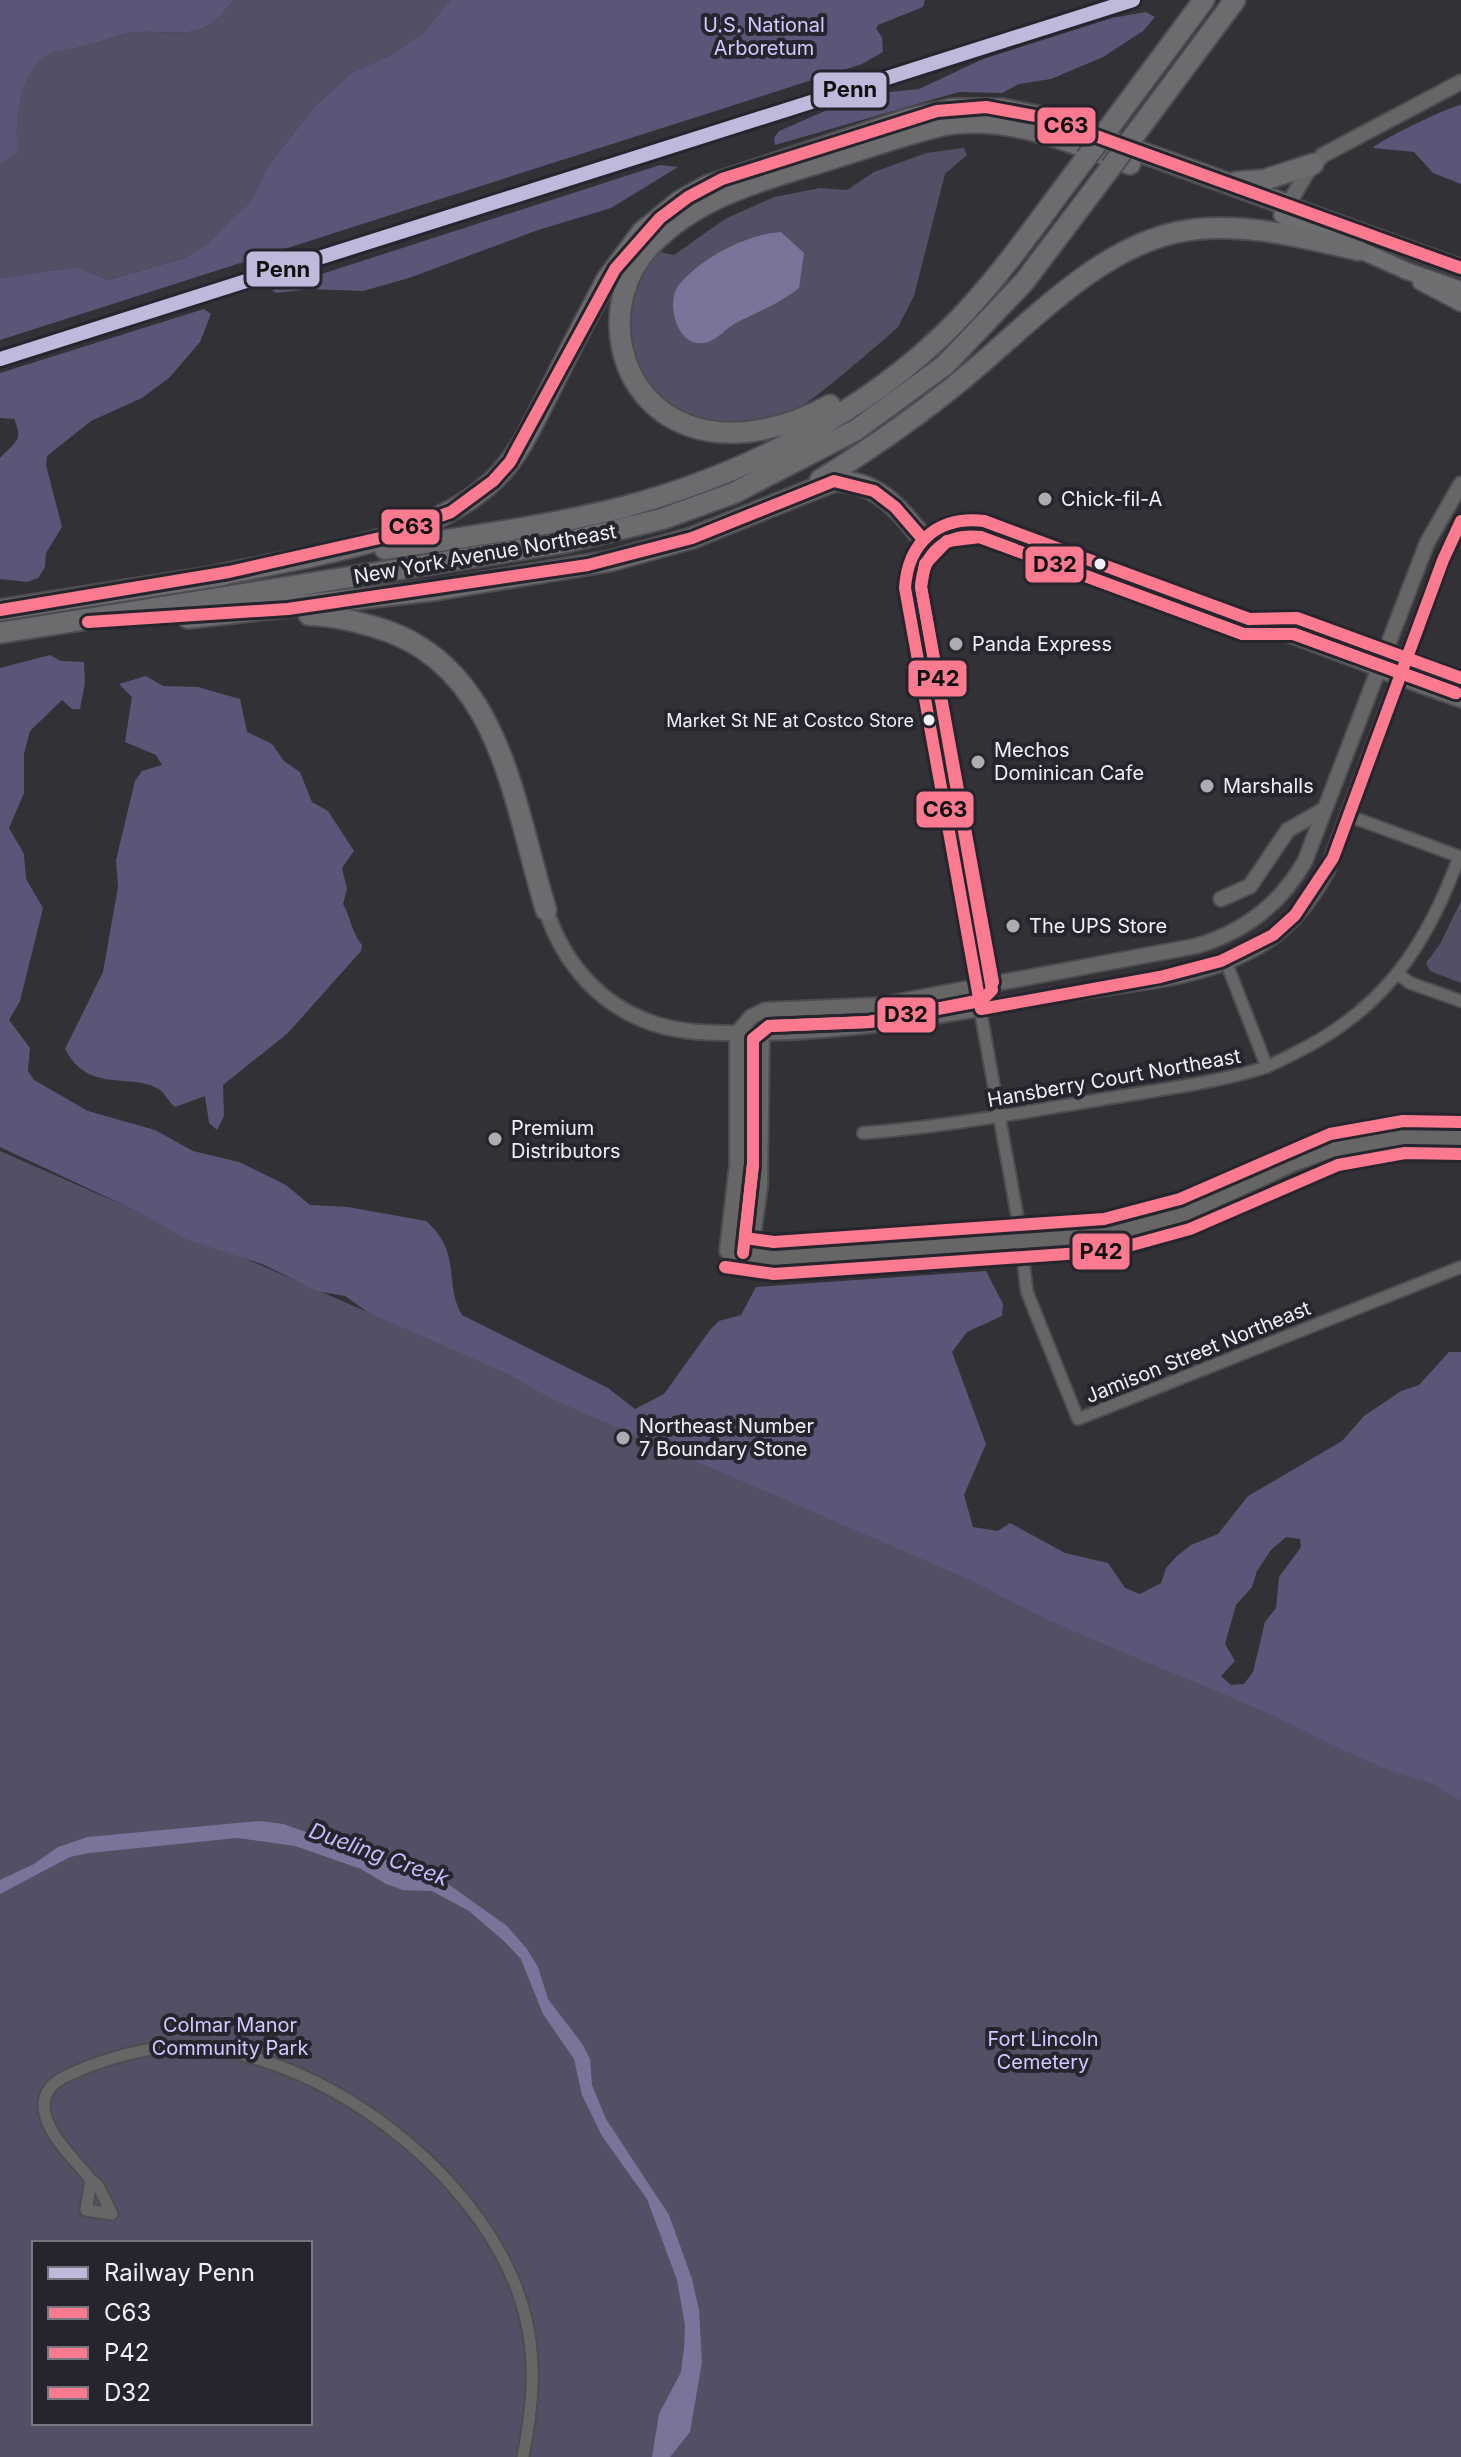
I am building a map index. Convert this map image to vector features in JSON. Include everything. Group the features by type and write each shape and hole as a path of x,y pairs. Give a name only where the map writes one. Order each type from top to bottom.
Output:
{"highway":[{"name":"New York Avenue Northeast","path":"0,610 565,520 678,490 758,458 835,417 899,372 973,303 1204,0"},
{"name":"New York Avenue Northeast","path":"0,633 587,539 662,519 734,493 832,444 880,414 945,365 1024,282 1232,4"},
{"path":"212,577 425,526 474,497 495,479 520,447 607,279 624,254 667,211 722,179 923,115 986,107 1046,118 1223,182 1285,210"},
{"path":"973,303 832,404 791,422 746,431 701,429 667,414 647,398 634,380 619,338 620,305 632,268 660,236 689,213 735,190 944,125 988,122 1034,129 1285,210"},
{"path":"1223,182 1264,180 1313,164"},
{"path":"796,494 903,426 1106,262 1165,236 1273,221 1285,210"},
{"path":"1219,229 1300,238 1358,250"},
{"path":"188,618 436,590 610,561 704,533 834,481 866,486 885,497 922,538"},
{"path":"61,623 333,617 396,634 441,660 469,689 490,724 546,910"}],"main road":[{"path":"1285,210 1358,250 1461,290"},
{"path":"1285,210 1461,268"},
{"path":"1407,271 1434,291 1461,303"}],"street":[{"path":"1285,210 1313,164 1344,143 1461,82"},
{"path":"1461,484 1427,543 1305,861 1291,883 1265,911 1234,932 1183,949 867,1006 765,1010 751,1017 737,1033 737,1164 727,1251 750,1256 1083,1238 1152,1225 1206,1206 1298,1161 1351,1145 1404,1137 1461,1138"},
{"path":"1018,1220 906,597 906,568 922,538 952,521 984,521 1249,619 1274,633 1461,700"},
{"path":"546,910 566,956 583,978 616,1005 670,1028 762,1033 874,1027 1179,974 1226,962 1270,939 1300,911 1321,882 1461,521"},
{"path":"1249,619 1297,618 1461,678"},
{"path":"1221,899 1250,886 1288,830 1325,809"},
{"path":"1349,816 1460,857"},
{"name":"Hansberry Court Northeast","path":"863,1133 936,1128 1203,1082 1267,1067 1332,1033 1365,1008 1398,974 1432,924 1460,857"},
{"path":"1226,962 1267,1067"},
{"path":"1398,974 1410,983 1461,1001"},
{"path":"750,1256 760,1187 762,1033"},
{"name":"Jamison Street Northeast","path":"1021,1242 1027,1292 1078,1419 1461,1267"},
{"path":"91,2180 51,2130 45,2115 45,2098 53,2084 66,2076 133,2052 195,2047 242,2056 300,2076 356,2107 431,2164 486,2229 508,2267 526,2320 534,2379 523,2457"}],"green space":[{"path":"0,0 233,0 210,25 198,30 129,33 52,53 41,60 32,70 21,96 17,152 0,165"},
{"path":"233,0 450,0 423,33 391,55 351,73 314,107 268,166 251,201 206,245 184,258 108,280 77,267 0,278 0,165 16,152 18,111 32,70 52,53 124,34 198,30 210,25"},
{"name":"U.S. National Arboretum","path":"450,0 925,0 923,7 878,25 876,29 882,37 883,52 862,64 0,340 0,278 77,267 108,280 184,258 206,245 251,201 268,166 314,107 351,73 391,55 423,33"},
{"path":"1146,12 1155,17 1143,31 1103,57 1051,79 1019,84 1002,93 959,92 775,145 774,138 779,131 862,95 919,89 983,59 1112,18"},
{"path":"1461,105 1461,184 1433,173 1414,152 1373,148 1415,124"},
{"path":"964,148 967,155 945,174 914,296 898,327 810,400 776,417 747,422 716,421 675,410 657,396 643,378 633,357 629,311 634,288 645,268 660,252 674,255 725,219 774,197 820,188 847,190 874,172 926,153"},
{"path":"660,165 678,167 611,208 538,230 409,278 363,291 310,289 276,293 272,290"},
{"path":"204,309 211,314 200,342 169,378 142,398 91,421 47,456 46,465 62,527 46,553 45,567 38,578 27,582 0,579 0,458 16,441 18,432 14,419 0,418 0,373"},
{"path":"50,655 61,661 84,662 85,683 80,709 72,709 62,700 30,731 24,754 24,793 9,828 24,854 26,879 43,908 20,1001 9,1020 30,1048 28,1071 34,1080 88,1111 155,1130 193,1151 239,1162 286,1185 310,1205 348,1207 426,1221 445,1245 462,1315 608,1388 635,1409 664,1394 710,1330 719,1321 741,1315 756,1287 986,1271 1003,1304 1002,1316 967,1332 952,1352 986,1444 964,1495 973,1527 998,1531 1010,1523 1065,1553 1108,1563 1125,1588 1140,1594 1161,1583 1166,1568 1191,1545 1218,1534 1248,1496 1342,1441 1364,1416 1401,1391 1419,1385 1449,1352 1461,1352 1461,1800 1435,1785 1388,1770 1245,1703 1073,1631 973,1581 552,1399 508,1374 369,1313 345,1296 317,1291 262,1264 186,1239 145,1215 0,1147 0,668","holes":["1286,1537 1300,1539 1301,1547 1279,1577 1276,1608 1265,1622 1253,1672 1244,1684 1231,1685 1221,1676 1235,1661 1225,1644 1236,1605 1252,1587 1257,1571 1271,1550"]},
{"path":"146,676 163,686 198,687 240,699 247,732 272,744 284,761 300,772 312,802 328,811 354,851 342,868 347,889 343,904 362,945 361,951 288,1033 223,1085 224,1116 217,1130 209,1123 205,1096 175,1107 157,1088 96,1077 85,1072 65,1049 103,972 118,887 116,860 135,781 142,771 162,765 156,755 125,742 132,697 119,684"},
{"path":"1461,901 1461,983 1430,971 1426,963 1440,944"},
{"name":"Fort Lincoln Cemetery","path":"0,1151 1461,1791 1461,2457 0,2457"}],"shaded area":[{"path":"781,232 804,253 799,288 734,324 712,340 703,343 686,338 674,313 673,303 678,286 698,266 725,250 754,237"},
{"path":"259,1821 283,1824 441,1879 507,1926 527,1949 538,1967 548,1999 590,2059 592,2085 606,2119 669,2215 692,2279 699,2310 702,2362 690,2432 670,2457 652,2457 659,2414 681,2372 685,2325 677,2280 647,2199 602,2136 582,2095 574,2059 543,2014 521,1959 469,1911 432,1891 403,1890 361,1869 295,1846 237,1838 70,1857 0,1894 0,1880 34,1864 58,1847 88,1837"}],"rail line":[{"name":"Penn","path":"0,359 1133,0"}],"transit line":[{"name":"C63","path":"0,610 229,572 380,538 451,512 493,481 510,462 615,269 660,218 688,197 722,179 937,111 986,107 1046,118 1461,268"},
{"name":"C63","path":"88,622 288,609 588,565 692,538 834,481 874,491 895,507 922,538"},
{"name":"C63","path":"981,1009 905,588 912,557 928,535 953,523 984,521 1249,619 1297,618 1461,678"},
{"name":"C63","path":"981,1009 1160,977 1221,961 1273,935 1295,915 1333,858 1443,560 1461,521"},
{"name":"P42","path":"993,982 921,587 925,564 947,541 980,537 1243,634 1294,634 1456,693"},
{"name":"D32","path":"1456,693 1294,634 1243,634 980,537 957,538 938,548 926,564 921,587 992,990 982,1000 869,1022 769,1026 753,1039 753,1164 745,1238 774,1242 1104,1219 1180,1199 1330,1134 1403,1121 1461,1122"},
{"name":"P42","path":"743,1253 753,1164 753,1039 769,1026 869,1022 980,1001"},
{"name":"P42","path":"725,1267 774,1274 1110,1251 1190,1229 1338,1165 1405,1153 1461,1154"}],"place":[{"name":"Chick-fil-A","path":"1045,499"},
{"name":"Panda Express","path":"956,644"},
{"name":"Market St NE at Costco Store","path":"929,720"},
{"name":"Mechos Dominican Cafe","path":"978,762"},
{"name":"Marshalls","path":"1207,786"},
{"name":"The UPS Store","path":"1013,926"},
{"name":"Premium Distributors","path":"495,1139"},
{"name":"Northeast Number 7 Boundary Stone","path":"623,1438"}],"water label":[{"name":"Dueling Creek","path":"379,1854"}],"park label":[{"name":"Colmar Manor Community Park","path":"230,2036"}]}
